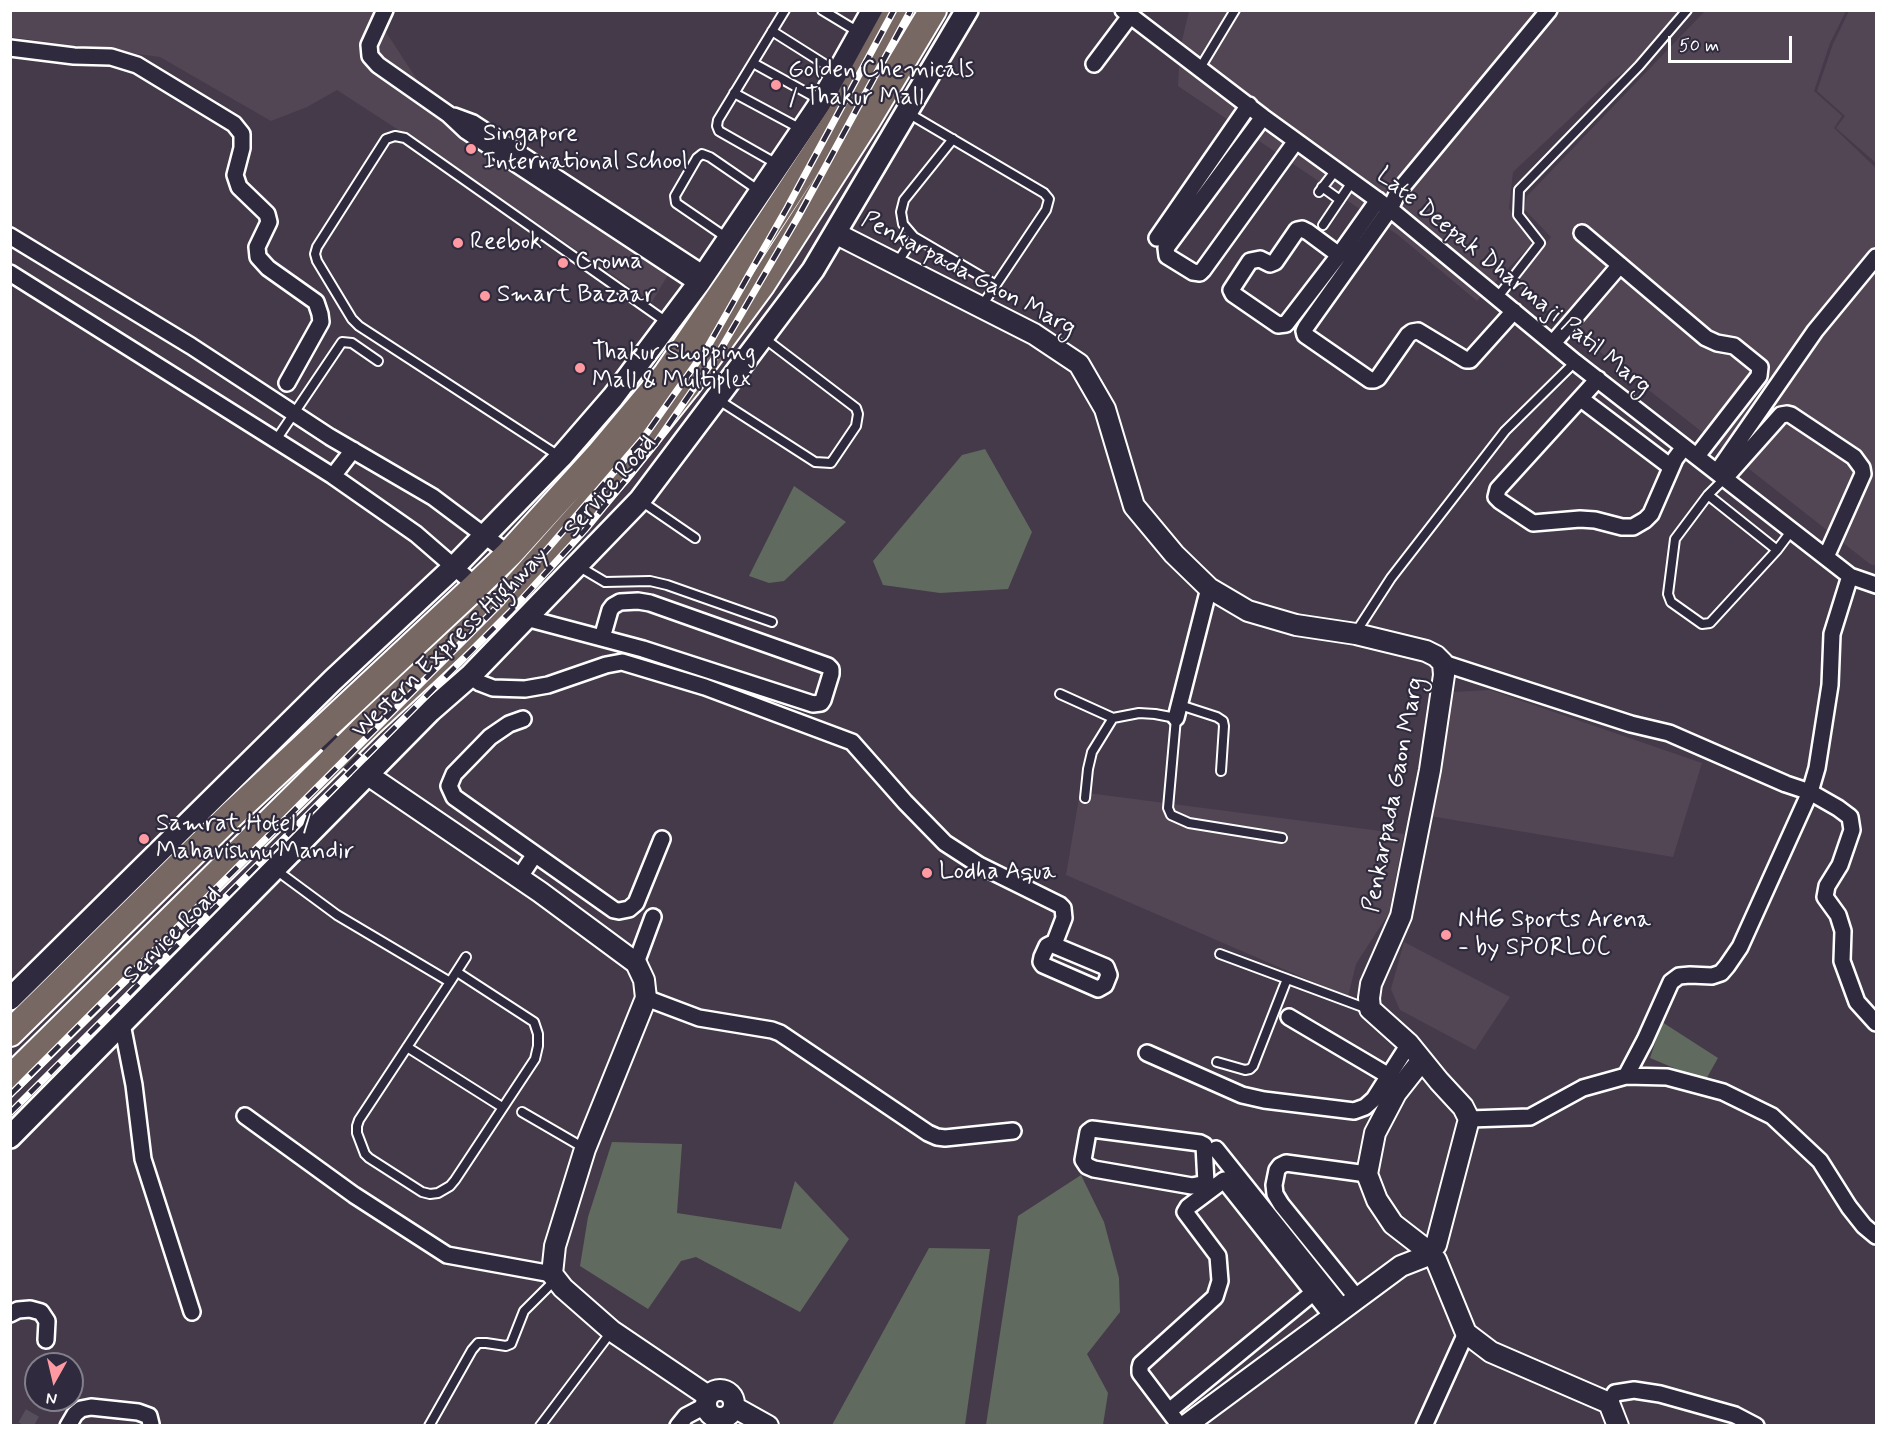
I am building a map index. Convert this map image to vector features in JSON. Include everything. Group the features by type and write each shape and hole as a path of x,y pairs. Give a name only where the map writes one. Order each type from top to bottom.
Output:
{"highway":[{"name":"Western Express Highway","path":"10,1033 231,815 509,554 598,454 666,375 739,269 839,117 898,10"},
{"name":"Western Express Highway","path":"10,1079 340,753 516,587 619,471 686,387 762,284 866,122 933,10"}],"main road":[{"path":"10,999 333,680 454,567 561,457 613,397 701,279 822,100 873,10"},
{"name":"Service Road","path":"10,1137 430,711 470,675 640,500 813,270 967,10"}],"street":[{"path":"385,10 369,45 370,56 378,65 448,114 466,131 701,279"},
{"path":"1339,255 1308,232 1302,229 1297,230 1275,262 1270,264 1260,259 1250,261 1231,290 1233,294 1260,313 1283,326 1339,255 1398,192 1549,10"},
{"path":"1094,64 1127,13"},
{"name":"Late Deepak Dharmaji Patil Marg","path":"1127,13 1263,117 1384,205 1575,362 1850,576 1876,585"},
{"path":"10,48 74,56 111,57 136,65 234,124 242,134 242,148 235,175 239,187 267,214 269,222 257,247 258,257 268,268 316,302 320,314 321,322 287,383 290,392 287,409"},
{"path":"1157,238 1249,105"},
{"path":"1263,117 1166,248 1167,256 1193,272 1200,273 1296,141"},
{"path":"1384,205 1306,327 1305,335 1370,380 1374,380 1378,378 1412,332 1418,331 1466,360 1470,360 1514,311"},
{"name":"Penkarpada Gaon Marg","path":"835,233 1034,334 1079,364 1105,409 1134,506 1174,554 1209,588 1248,610 1296,625 1356,634 1426,651 1443,663 1444,675 1435,738 1417,841 1401,916 1371,984 1370,1009"},
{"path":"1582,233 1706,338 1734,346 1760,367 1759,376 1697,456"},
{"path":"11,237 191,346 287,409 432,497 509,554"},
{"path":"1721,475 1815,331 1876,257"},
{"path":"1553,344 1620,265"},
{"path":"10,273 333,476 416,534 476,586"},
{"path":"1599,379 1498,489 1496,497 1500,501 1533,523 1580,519 1633,527 1651,514 1671,467 1684,447"},
{"path":"268,396 278,383 287,383"},
{"path":"1581,399 1671,467"},
{"path":"1721,475 1781,415 1787,414 1854,457 1862,468 1863,474 1826,557"},
{"path":"333,476 353,450"},
{"path":"1626,1076 1671,982 1679,976 1712,976 1721,973 1734,957 1780,860 1810,792 1817,768 1830,685 1832,634 1850,576"},
{"path":"1178,712 1209,588"},
{"path":"526,618 602,638 644,649 813,704 821,703 831,674 828,666 650,603 638,601 620,602 609,610 602,638"},
{"path":"470,675 480,683 493,688 525,689 548,685 606,665 622,662 715,690 852,742 945,843 979,866 1060,905 1063,908 1064,918 1054,944"},
{"path":"1443,663 1630,724 1669,733 1786,784 1810,792 1850,817 1852,830 1840,865 1827,886 1825,897 1838,915 1843,932 1842,961 1857,1002 1876,1023"},
{"path":"523,719 509,724 490,736 454,774 448,786 454,797 619,911 630,909 636,903 662,839"},
{"path":"318,733 368,775 519,878 636,963 644,980 646,998 585,1149 555,1246 554,1277"},
{"path":"519,878 536,854"},
{"path":"636,963 653,917"},
{"path":"646,998 699,1018 780,1033 937,1137 1013,1131"},
{"path":"1231,1173 1188,1207 1185,1212 1218,1256 1220,1281 1215,1296 1140,1368 1140,1373 1182,1425 1401,1266 1430,1252 1469,1119 1463,1107 1409,1044 1370,1009"},
{"path":"1289,1017 1389,1076"},
{"path":"122,1024 134,1085 143,1159 192,1312"},
{"path":"1147,1053 1242,1095 1264,1100 1354,1111 1365,1107 1374,1099 1409,1044"},
{"path":"1422,1060 1396,1093 1375,1133 1368,1174 1377,1200 1393,1224 1430,1252 1466,1334 1491,1352 1609,1403 1618,1425"},
{"path":"1469,1119 1530,1117 1583,1088 1626,1076 1667,1077 1723,1092 1772,1116 1820,1161 1832,1182 1864,1226 1876,1236"},
{"path":"245,1116 354,1195 447,1256 554,1277 612,1331 718,1411 768,1425"},
{"path":"1206,1183 1204,1145 1200,1143 1101,1129 1092,1129 1088,1132 1083,1160 1087,1166 1094,1169 1192,1186 1206,1183 1231,1173"},
{"path":"1216,1149 1231,1173 1296,1260 1344,1308"},
{"path":"1344,1308 1275,1194 1274,1185 1277,1170 1286,1163 1368,1174"},
{"path":"1231,1173 1268,1213 1314,1292 1344,1308"},
{"path":"1268,1213 1281,1204"},
{"path":"1169,1411 1314,1292"},
{"path":"10,1314 18,1310 30,1309 41,1312 47,1321 46,1340"},
{"path":"1424,1425 1466,1334"},
{"path":"1609,1403 1615,1393 1634,1390 1660,1394 1735,1415 1756,1425"},
{"path":"68,1425 81,1409 91,1407 138,1412 148,1416 151,1424"},
{"path":"678,1425 686,1416 718,1411"}],"lane":[{"path":"778,164 719,131 717,126 718,120 785,10"},
{"path":"822,10 861,33"},
{"path":"1200,68 1235,10"},
{"path":"1497,298 1540,243 1518,215 1519,190 1639,66 1687,10"},
{"path":"772,32 838,73"},
{"path":"753,63 822,100"},
{"path":"734,93 802,130"},
{"path":"907,112 1044,193 1049,199 1046,210 981,307"},
{"path":"561,457 359,326 352,319 317,261 315,254 317,247 386,139 395,136 405,138 669,324"},
{"path":"953,139 904,200 901,212 903,224 914,237 996,285"},
{"path":"728,239 676,203 675,196 697,158 702,154 710,157 760,191"},
{"path":"1336,170 1320,190 1340,200"},
{"path":"1323,225 1352,182"},
{"path":"896,264 914,237"},
{"path":"717,399 815,462 831,463 856,426 858,414 856,408 763,338"},
{"path":"276,440 287,409 342,342 352,343 378,361"},
{"path":"1356,634 1391,578 1505,431 1575,362"},
{"path":"1721,475 1674,543 1668,594 1671,602 1702,624 1710,623 1777,550 1792,530"},
{"path":"1708,495 1777,550"},
{"path":"640,500 694,538"},
{"path":"577,565 605,582 650,581 667,585 772,622"},
{"path":"1060,694 1113,718 1139,713 1178,712 1217,717 1223,721 1224,726 1221,771"},
{"path":"1178,712 1168,808 1171,815 1189,823 1282,838"},
{"path":"1085,798 1092,752 1113,718"},
{"path":"275,869 337,915 450,982"},
{"path":"1220,954 1370,1009"},
{"path":"457,972 534,1022 538,1034 538,1047 535,1059 450,1186 438,1193 422,1192 365,1154 357,1133 359,1120 466,957"},
{"path":"1217,1062 1245,1070 1253,1066 1287,979"},
{"path":"407,1047 502,1107"},
{"path":"522,1112 585,1149"},
{"path":"429,1425 472,1350 478,1343 486,1342 506,1346 511,1344 524,1311 554,1277"},
{"path":"540,1425 612,1331"}],"shaded area":[{"name":"Singapore International School","path":"11,11 372,11 418,81 676,261 652,302 469,176 337,90 307,107 271,121 160,57 11,37"},
{"path":"1189,11 1679,11 1631,68 1610,81 1513,172 1509,208 1529,238 1531,245 1477,301 1398,235 1178,86 1180,49"},
{"path":"1705,11 1846,11 1830,43 1814,91 1842,116 1834,128 1876,168 1876,566 1870,564 1515,285 1551,237 1524,209 1527,196"},
{"path":"1849,11 1876,11 1876,163 1836,128 1845,116 1817,91 1833,44"},
{"path":"1490,690 1702,763 1673,857 1430,816 1453,692"},
{"path":"1080,792 1404,834 1389,913 1356,964 1348,997 1066,875"},
{"path":"1404,942 1510,997 1475,1050 1400,1010 1391,989"}],"green space":[{"path":"985,449 1032,532 1008,589 940,593 883,585 873,561 962,455"},
{"path":"794,486 846,522 784,581 769,583 749,576"},
{"path":"1662,1022 1718,1058 1705,1081 1650,1058"},
{"path":"612,1142 682,1144 677,1213 781,1229 795,1181 849,1239 800,1312 696,1257 681,1261 648,1309 580,1266 588,1217"},
{"path":"1081,1175 1104,1222 1119,1278 1120,1312 1087,1354 1108,1393 1103,1425 986,1425 1018,1216"},
{"path":"929,1248 990,1249 965,1425 832,1425"}],"tunnel":[{"path":"25,1426 33,1412"}],"railway":[{"path":"10,1095 501,603 644,437 707,348 787,208 894,10"},
{"path":"10,1113 510,612 585,530 656,443 719,352 798,217 911,10"}],"place":[{"name":"Golden Chemicals / Thakur Mall","path":"776,85"},
{"name":"Singapore International School","path":"471,149"},
{"name":"Reebok","path":"458,243"},
{"name":"Croma","path":"563,263"},
{"name":"Smart Bazaar","path":"485,296"},
{"name":"Thakur Shopping Mall & Multiplex","path":"580,368"},
{"name":"Samrat Hotel / Mahavishnu Mandir","path":"144,839"},
{"name":"Lodha Aqua","path":"927,873"},
{"name":"NHG Sports Arena - by SPORLOC","path":"1446,935"}]}
